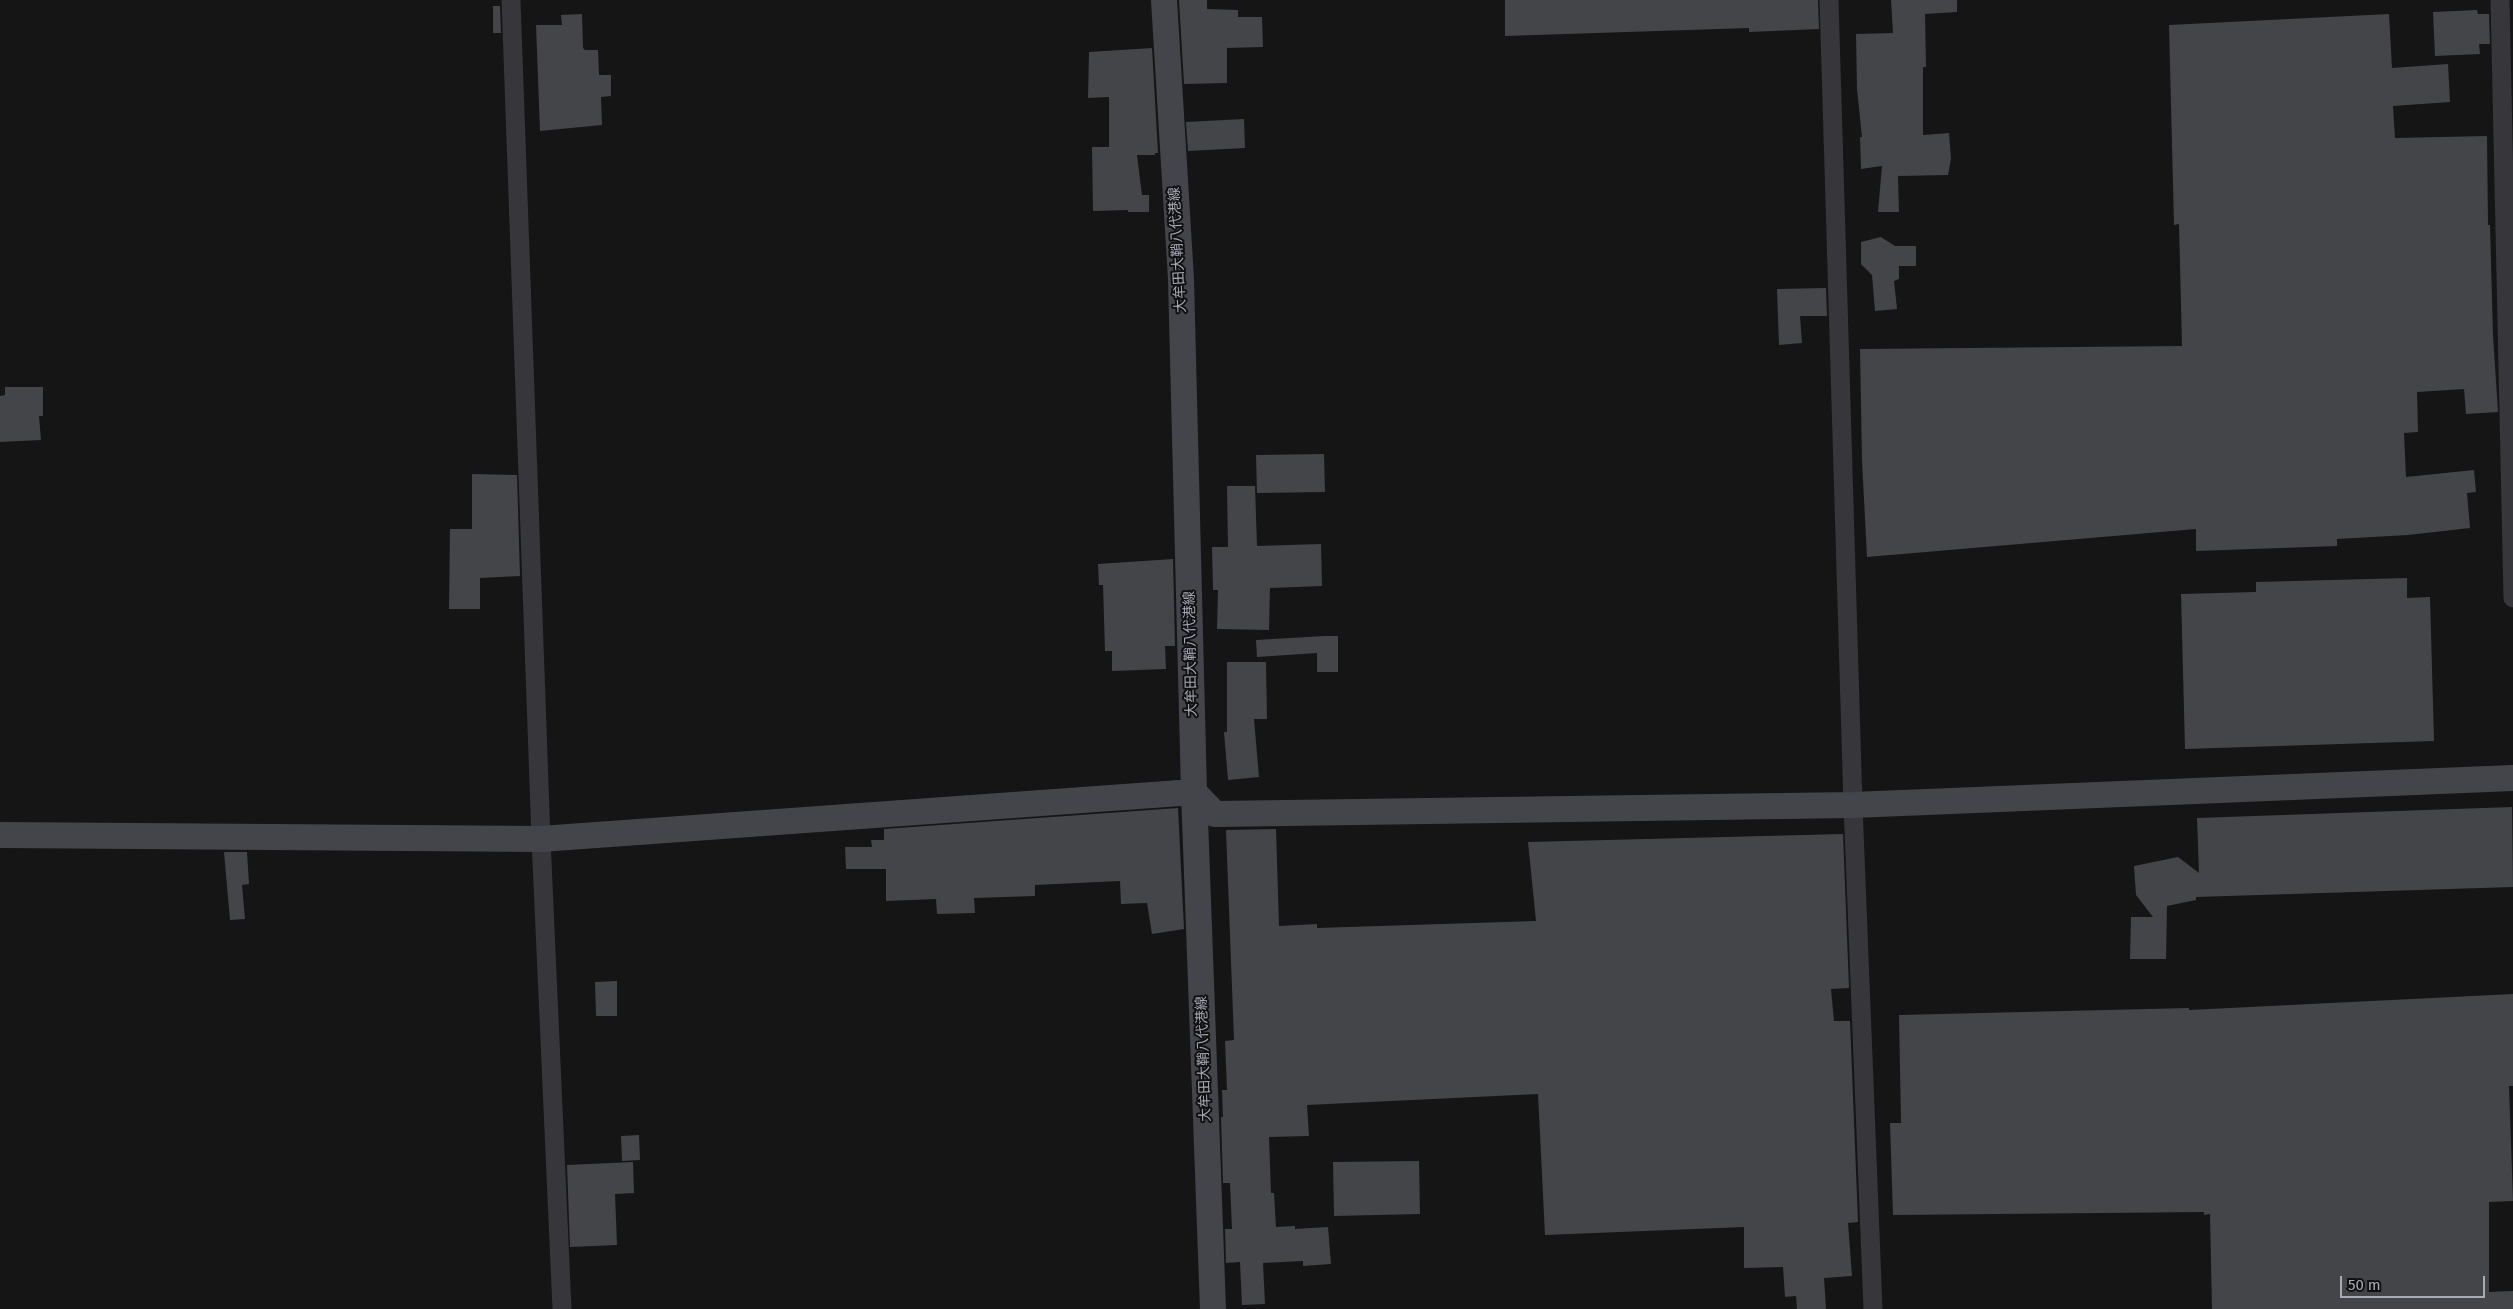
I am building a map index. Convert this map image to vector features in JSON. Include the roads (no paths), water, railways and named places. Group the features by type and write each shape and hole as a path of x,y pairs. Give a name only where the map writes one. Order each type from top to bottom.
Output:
{"main road":[{"name":"大牟田大鞘八代港線","path":"1164,0 1181,279 1194,792 1213,1309"},
{"path":"0,835 541,839 1194,792 1214,814 1853,805 2513,778"}],"street":[{"path":"511,0 541,839 562,1309"},
{"path":"1829,0 1853,805 1873,1309"},
{"path":"2500,0 2513,598"}]}
